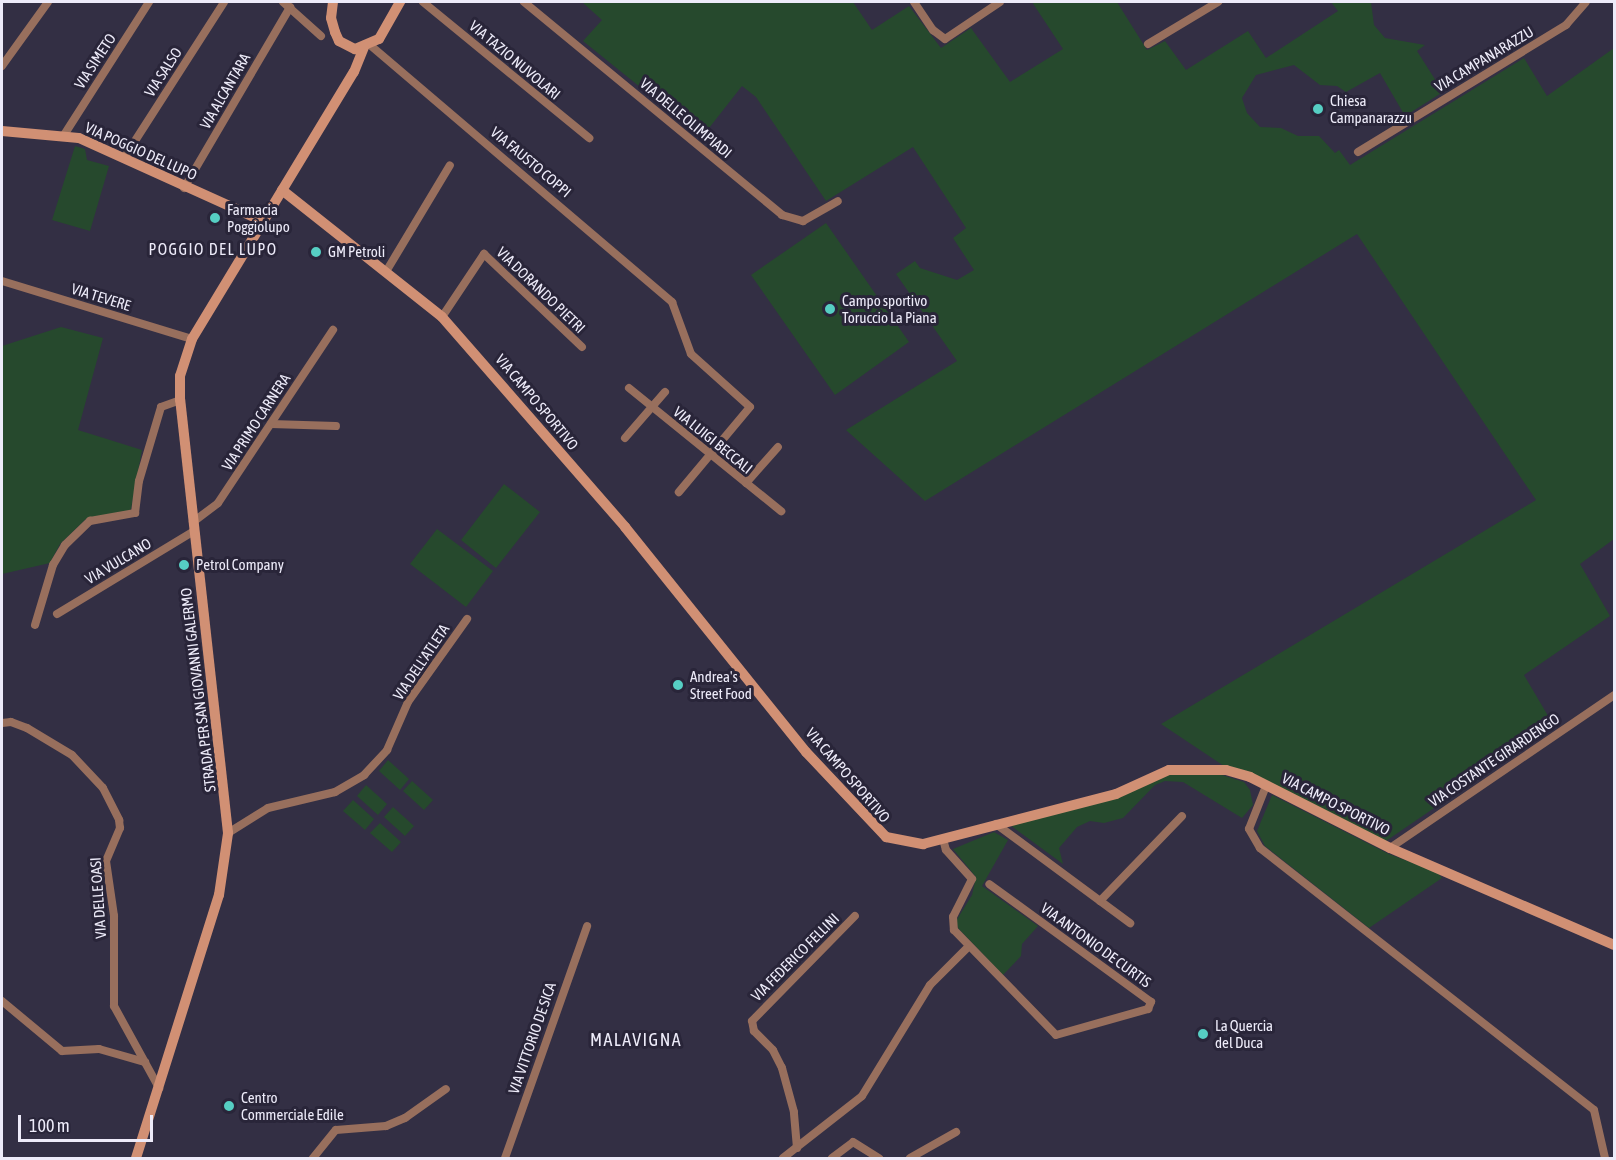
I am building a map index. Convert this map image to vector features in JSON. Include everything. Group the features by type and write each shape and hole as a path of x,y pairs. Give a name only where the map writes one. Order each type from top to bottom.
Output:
{"street":[{"path":"2,66 48,2"},
{"name":"VIA SIMETO","path":"64,135 149,2"},
{"name":"VIA SALSO","path":"124,158 224,2"},
{"path":"283,2 321,36"},
{"name":"STRADA PER SAN GIOVANNI GALERMO","path":"140,1156 219,895 228,834 180,400 180,376 192,339 354,72 367,46 387,28 400,2"},
{"name":"VIA TAZIO NUVOLARI","path":"423,2 589,138"},
{"name":"VIA DELLE OLIMPIADI","path":"524,2 782,215 802,221 838,201"},
{"path":"914,2 933,30 945,39 1000,2"},
{"path":"1148,44 1218,2"},
{"name":"VIA CAMPANARAZZU","path":"1358,152 1566,25 1586,2"},
{"path":"330,3 335,32 347,47 354,72"},
{"name":"VIA ALCANTARA","path":"184,188 290,8"},
{"path":"347,47 367,46"},
{"name":"VIA FAUSTO COPPI","path":"367,46 672,302 691,354 750,407 712,456"},
{"name":"VIA POGGIO DEL LUPO","path":"2,131 64,135 124,158 184,188 263,221"},
{"path":"387,270 450,165"},
{"name":"VIA CAMPO SPORTIVO","path":"282,190 387,270 442,317 626,527 806,752 877,832 903,843 943,839 1116,794 1169,770 1226,770 1266,786 1390,848 1614,945"},
{"name":"VIA DORANDO PIETRI","path":"442,317 484,255 582,347"},
{"name":"VIA TEVERE","path":"2,281 192,339"},
{"name":"VIA PRIMO CARNERA","path":"194,526 218,503 333,330"},
{"name":"VIA LUIGI BECCALI","path":"629,388 781,511"},
{"path":"625,438 665,392"},
{"path":"35,625 53,565 65,544 90,521 135,513 138,481 161,407 180,400"},
{"path":"271,424 336,426"},
{"path":"746,483 778,447"},
{"path":"679,492 712,456"},
{"name":"VIA VULCANO","path":"57,614 194,526"},
{"name":"VIA DELL'ATLETA","path":"228,834 268,807 335,792 364,775 387,750 408,702 467,619"},
{"name":"VIA COSTANTE GIRARDENGO","path":"1390,848 1614,695"},
{"name":"VIA DELLE OASI","path":"2,723 11,722 27,728 72,755 103,788 119,820 120,828 106,861 114,916 114,1006 160,1089"},
{"path":"1266,786 1249,830 1260,848 1594,1110 1605,1158"},
{"path":"1100,901 1182,816"},
{"path":"996,824 1130,923"},
{"path":"786,1158 862,1096 930,985 968,947 952,924 972,879 946,850 943,839"},
{"name":"VIA ANTONIO DE CURTIS","path":"968,947 1056,1035 1148,1009 1151,1002 989,884"},
{"name":"VIA FEDERICO FELLINI","path":"797,1148 794,1112 780,1062 754,1031 752,1021 855,916"},
{"name":"VIA VITTORIO DE SICA","path":"505,1158 587,926"},
{"path":"2,1001 62,1051 99,1049 145,1062"},
{"path":"313,1158 336,1130 386,1126 405,1118 446,1089"},
{"path":"910,1158 956,1132"},
{"path":"832,1158 853,1142 879,1158"}],"green space":[{"path":"582,2 853,2 872,30 909,6 941,48 971,28 1010,82 1063,49 1032,2 1117,2 1147,50 1165,41 1186,70 1248,31 1266,58 1338,11 1331,2 1371,2 1374,25 1385,38 1425,45 1417,51 1443,92 1405,116 1380,73 1346,92 1337,86 1320,85 1294,65 1256,75 1242,98 1247,113 1260,127 1281,128 1298,136 1319,136 1335,153 1339,150 1350,165 1524,58 1547,96 1614,48 1614,539 1580,564 1610,616 1524,675 1554,726 1386,841 1224,766 1161,724 1536,500 1357,234 925,501 846,430 957,361 896,274 915,261 920,268 957,280 974,270 953,238 966,228 913,147 826,201 756,97 742,86 702,137 583,41 602,20"},
{"path":"75,146 85,149 87,160 109,166 90,231 52,220"},
{"name":"Campo sportivo Toruccio La Piana","path":"826,223 909,342 835,395 751,275"},
{"path":"61,327 103,338 78,430 142,450 131,509 125,514 86,519 60,544 50,563 2,574 2,346"},
{"path":"504,484 540,512 496,568 461,540"},
{"path":"437,529 493,571 466,607 410,564"},
{"path":"388,760 409,779 400,790 379,771"},
{"path":"1216,773 1244,782 1250,790 1253,805 1242,818 1183,782 1165,781 1155,785 1123,818 1104,823 1090,821 1077,827 1059,848 1063,864 1010,825 1172,774"},
{"path":"412,781 433,800 424,810 403,791"},
{"path":"366,785 387,804 378,815 357,796"},
{"path":"1272,795 1389,854 1437,872 1442,878 1369,928 1265,846 1257,831"},
{"path":"353,800 374,819 365,830 343,811"},
{"path":"393,807 414,826 405,836 384,817"},
{"path":"380,823 401,842 392,852 370,833"},
{"path":"994,832 1008,840 982,886 1038,926 1022,944 1021,956 1003,975 958,928 956,921 972,895 976,877 953,849"}],"place":[{"name":"Chiesa Campanarazzu","path":"1318,109"},
{"name":"Farmacia Poggiolupo","path":"215,218"},
{"name":"GM Petroli","path":"316,252"},
{"name":"Campo sportivo Toruccio La Piana","path":"830,309"},
{"name":"Petrol Company","path":"184,565"},
{"name":"Andrea's Street Food","path":"678,685"},
{"name":"La Quercia del Duca","path":"1203,1034"},
{"name":"Centro Commerciale Edile","path":"229,1106"}],"district":[{"name":"POGGIO DEL LUPO","path":"213,249"},
{"name":"MALAVIGNA","path":"636,1040"}]}
